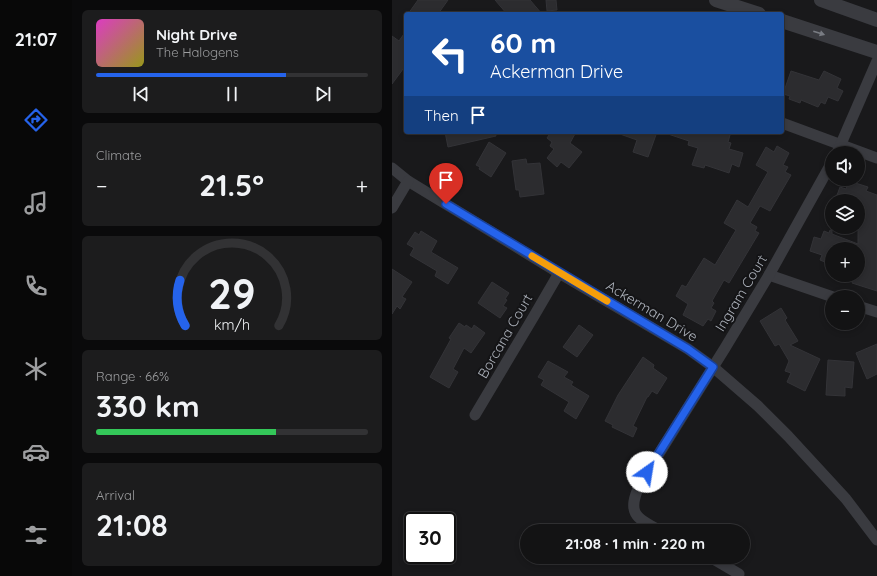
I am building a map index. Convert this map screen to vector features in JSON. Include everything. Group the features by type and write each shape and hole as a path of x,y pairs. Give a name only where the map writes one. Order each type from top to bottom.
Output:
{"street":[{"path":"716,0 753,12"},
{"path":"821,0 877,20"},
{"path":"784,22 877,52"},
{"path":"840,146 877,61"},
{"path":"784,124 832,146"},
{"path":"865,155 877,158"},
{"name":"Ackerman Drive","path":"392,168 408,181 559,273 688,349 713,367 758,406 788,436 846,499 877,540"},
{"name":"Ingram Court","path":"648,524 640,520 634,512 633,505 640,484 770,275 825,175"},
{"path":"392,208 408,181"},
{"name":"Borcana Court","path":"475,415 559,273"},
{"path":"770,275 825,294"},
{"path":"865,308 877,312"},
{"path":"722,564 739,574"}],"building":[{"path":"418,0 448,0 439,12 409,12"},
{"path":"495,0 530,0 540,12 505,12"},
{"path":"546,0 556,0 557,10 547,11"},
{"path":"404,34 404,68 392,84 392,36 399,41"},
{"path":"791,71 819,80 824,71 841,79 837,88 843,91 838,101 828,97 825,104 821,102 818,107 801,100 800,103 789,99 790,96 784,94"},
{"path":"445,134 496,134 496,136 448,147"},
{"path":"550,134 575,134 570,143 582,152 569,168 561,162 557,167 547,158 554,149 550,146 552,142 547,138"},
{"path":"620,134 656,134 648,157 633,152 637,140"},
{"path":"668,134 730,135 728,142 731,143 729,149 743,153 739,167 732,164 729,173 705,165 704,168 692,165 698,148 688,145 689,141"},
{"path":"489,142 506,153 491,177 479,169 480,167 476,165"},
{"path":"777,146 789,153 783,165 788,167 785,172 791,175 770,211 760,206 750,223 757,227 755,231 759,233 729,283 724,280 712,301 714,303 711,308 716,311 711,321 708,319 703,326 683,315 688,304 676,296 682,285 686,287 704,258 715,265 736,230 724,223 737,200 748,207 768,172 756,165 766,147 774,152"},
{"path":"526,159 527,164 540,163 544,194 520,197 519,190 516,190 512,161"},
{"path":"847,186 865,186 868,187 866,191 877,195 877,291 852,283 865,282 865,242 858,242 858,234 865,234 865,194 837,194 840,187 846,189"},
{"path":"421,231 437,241 431,252 458,268 448,284 435,276 437,271 410,255 414,248 407,244 415,232 419,235"},
{"path":"824,231 825,234 832,234 853,242 825,242 825,262 820,260 822,255 810,251 814,237 821,239"},
{"path":"392,269 412,282 402,297 406,299 400,309 397,306 392,314"},
{"path":"492,282 509,293 503,306 507,308 500,318 478,303"},
{"path":"781,308 787,318 785,320 798,341 790,345 820,359 805,391 787,382 791,373 785,371 789,361 779,344 775,346 760,321"},
{"path":"459,323 472,329 474,325 485,333 471,353 464,348 453,369 458,372 449,388 430,377 451,339 449,338"},
{"path":"579,325 593,335 577,357 563,347"},
{"path":"877,344 877,374 867,379 856,353"},
{"path":"643,357 654,365 653,368 667,378 657,394 652,391 647,397 633,426 637,428 633,437 612,427 613,425 605,421 618,395"},
{"path":"828,360 854,362 852,388 845,387 845,396 826,395"},
{"path":"548,361 568,372 564,377 573,382 571,385 589,396 576,419 564,411 569,402 541,385 544,380 538,377"}],"slow traffic":[{"path":"532,256 607,301"}],"route":[{"path":"446,204 688,349 713,367 647,472"}]}
